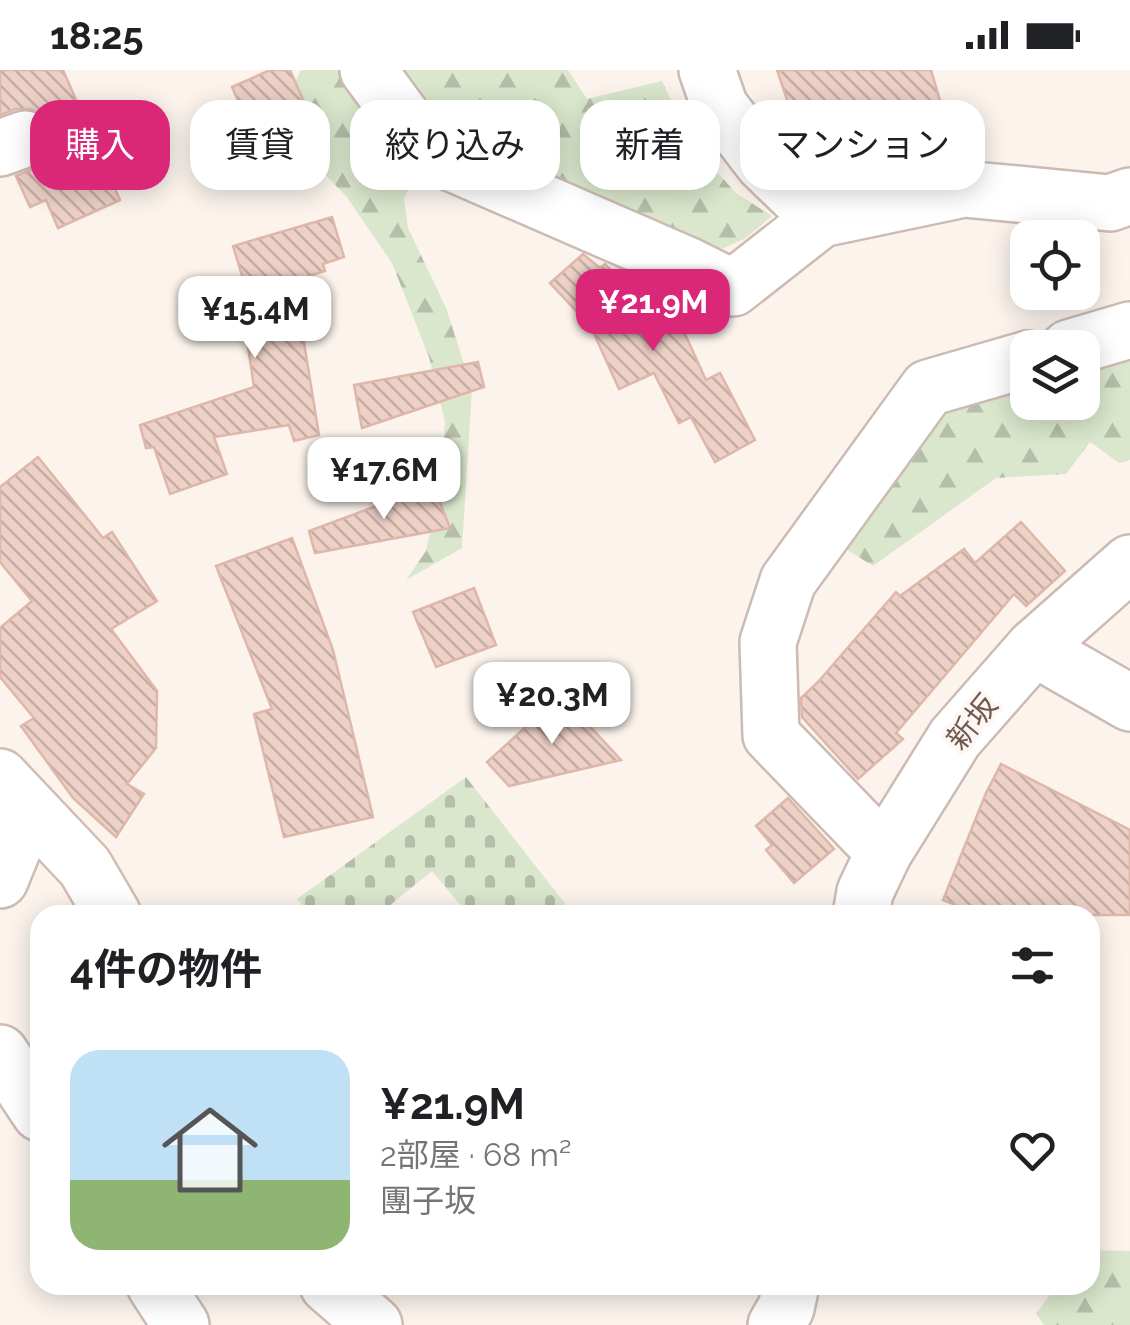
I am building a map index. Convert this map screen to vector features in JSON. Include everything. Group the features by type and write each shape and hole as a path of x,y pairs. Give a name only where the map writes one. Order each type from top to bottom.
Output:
{"street":[{"path":"368,70 430,153 733,288 821,220 964,189 1110,203 1130,196"},
{"path":"707,70 720,107 763,163 821,220"},
{"path":"1100,339 1130,330"},
{"path":"884,852 771,735 768,642 788,581 928,388 1010,364"},
{"name":"新坂","path":"863,905 884,852 955,738 1034,648 1130,562"},
{"path":"1034,648 1130,703"},
{"path":"0,880 15,793"},
{"path":"15,793 85,868 107,905"},
{"path":"0,1053 30,1098"},
{"path":"162,1295 181,1325"},
{"path":"340,1295 374,1325"},
{"path":"776,1325 788,1295"}],"green space":[{"path":"301,70 568,70 587,99 662,81 671,100 580,100 580,190 720,190 720,175 736,193 772,216 746,238 715,252 554,190 560,190 560,100 350,100 350,190 409,190 404,198 408,228 446,308 472,388 462,548 406,580 426,551 440,485 445,422 429,357 392,263 346,196 330,179 330,100 299,100 295,82"},
{"path":"1130,345 1130,460 1119,463 1090,442 1066,474 996,478 873,566 830,539 927,394 1010,374 1010,420 1100,420 1100,353"},
{"path":"466,777 566,905 461,905 432,871 390,905 303,905 297,899"},
{"path":"1100,1250 1130,1251 1130,1325 1044,1325 1036,1314 1050,1295 1100,1295"}],"building":[{"path":"0,70 63,70 76,100 30,100 30,109 0,115"},
{"path":"270,70 290,70 303,100 238,100 232,87"},
{"path":"777,70 931,70 940,100 787,100"},
{"path":"30,170 30,190 116,190 120,200 58,228 46,200 30,207 16,176"},
{"path":"332,217 344,257 323,264 325,271 294,281 319,435 294,441 289,425 214,437 227,474 170,494 154,447 146,448 140,425 254,387 247,340 261,338 233,246"},
{"path":"583,254 600,268 605,264 656,318 674,310 706,380 720,373 755,440 715,462 691,417 679,423 654,373 619,389 591,327 550,283"},
{"path":"478,362 484,387 362,428 354,385"},
{"path":"38,457 103,538 112,532 157,601 111,629 157,691 156,748 127,784 144,794 116,837 73,798 21,726 34,718 0,677 0,628 32,601 0,562 0,487"},
{"path":"433,485 450,528 315,553 309,531"},
{"path":"1021,522 1065,571 1026,606 1014,594 896,733 903,739 858,779 802,717 801,698 896,592 900,596 964,549 975,563"},
{"path":"292,538 333,650 373,817 284,837 254,714 272,709 216,566"},
{"path":"474,588 496,645 436,667 413,612"},
{"path":"561,695 621,760 509,786 487,762"},
{"path":"1001,764 1130,830 1130,915 1100,915 1100,905 956,905 943,900"},
{"path":"788,798 834,849 794,883 766,850 772,845 756,826"}]}
